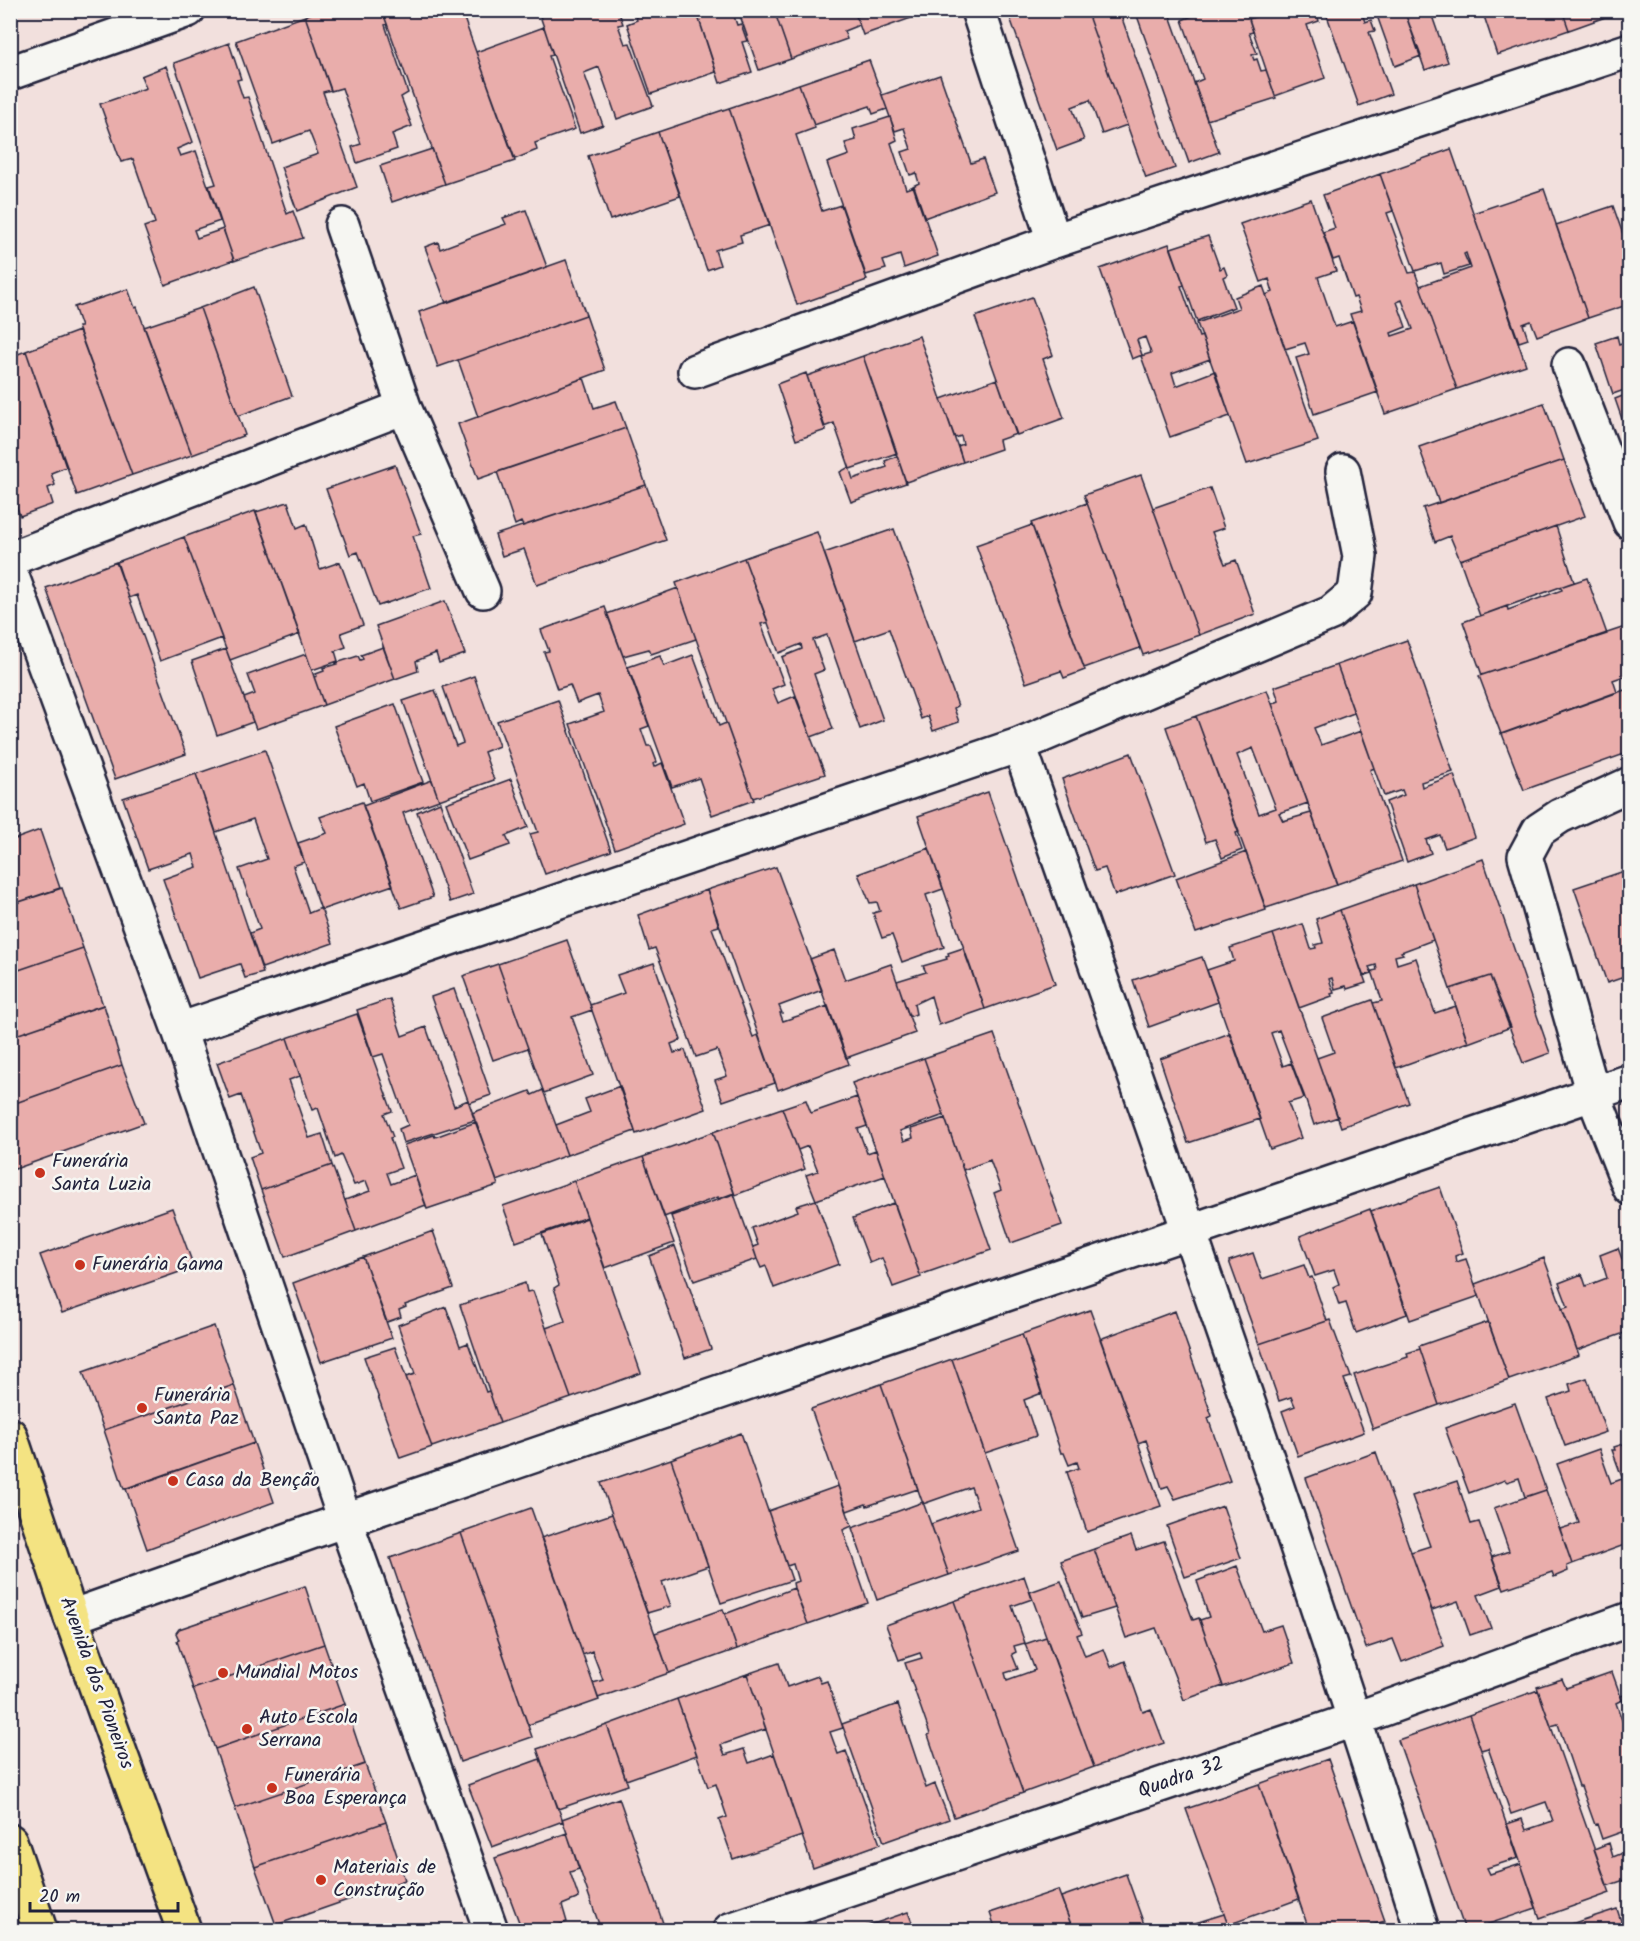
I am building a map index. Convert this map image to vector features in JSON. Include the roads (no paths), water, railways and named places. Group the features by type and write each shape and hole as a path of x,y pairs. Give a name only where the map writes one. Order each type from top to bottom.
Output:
{"main road":[{"name":"Avenida dos Pioneiros","path":"10,1435 71,1617 184,1930"},
{"path":"10,1841 40,1930"}],"street":[{"path":"10,73 188,10"},
{"path":"978,10 1054,241"},
{"path":"695,371 1054,241 1629,50"},
{"path":"342,225 404,407 483,591"},
{"path":"1569,365 1629,522"},
{"path":"10,559 404,407"},
{"path":"179,1030 1019,745 1331,613 1355,593 1360,556 1343,471"},
{"path":"10,571 179,1030 345,1520 491,1930"},
{"path":"1019,745 1189,1230 1356,1719 1422,1930"},
{"path":"1629,784 1560,816 1539,830 1525,856 1593,1094 1629,1188"},
{"path":"71,1617 345,1520 1629,1081"},
{"name":"Quadra 32","path":"730,1930 1356,1719 1629,1619"}],"place":[{"name":"Funerária Santa Luzia","path":"40,1173"},
{"name":"Funerária Gama","path":"80,1265"},
{"name":"Funerária Santa Paz","path":"142,1408"},
{"name":"Casa da Benção","path":"173,1481"},
{"name":"Mundial Motos","path":"223,1673"},
{"name":"Auto Escola Serrana","path":"247,1729"},
{"name":"Funerária Boa Esperança","path":"272,1788"},
{"name":"Materiais de Construção","path":"321,1880"}]}
